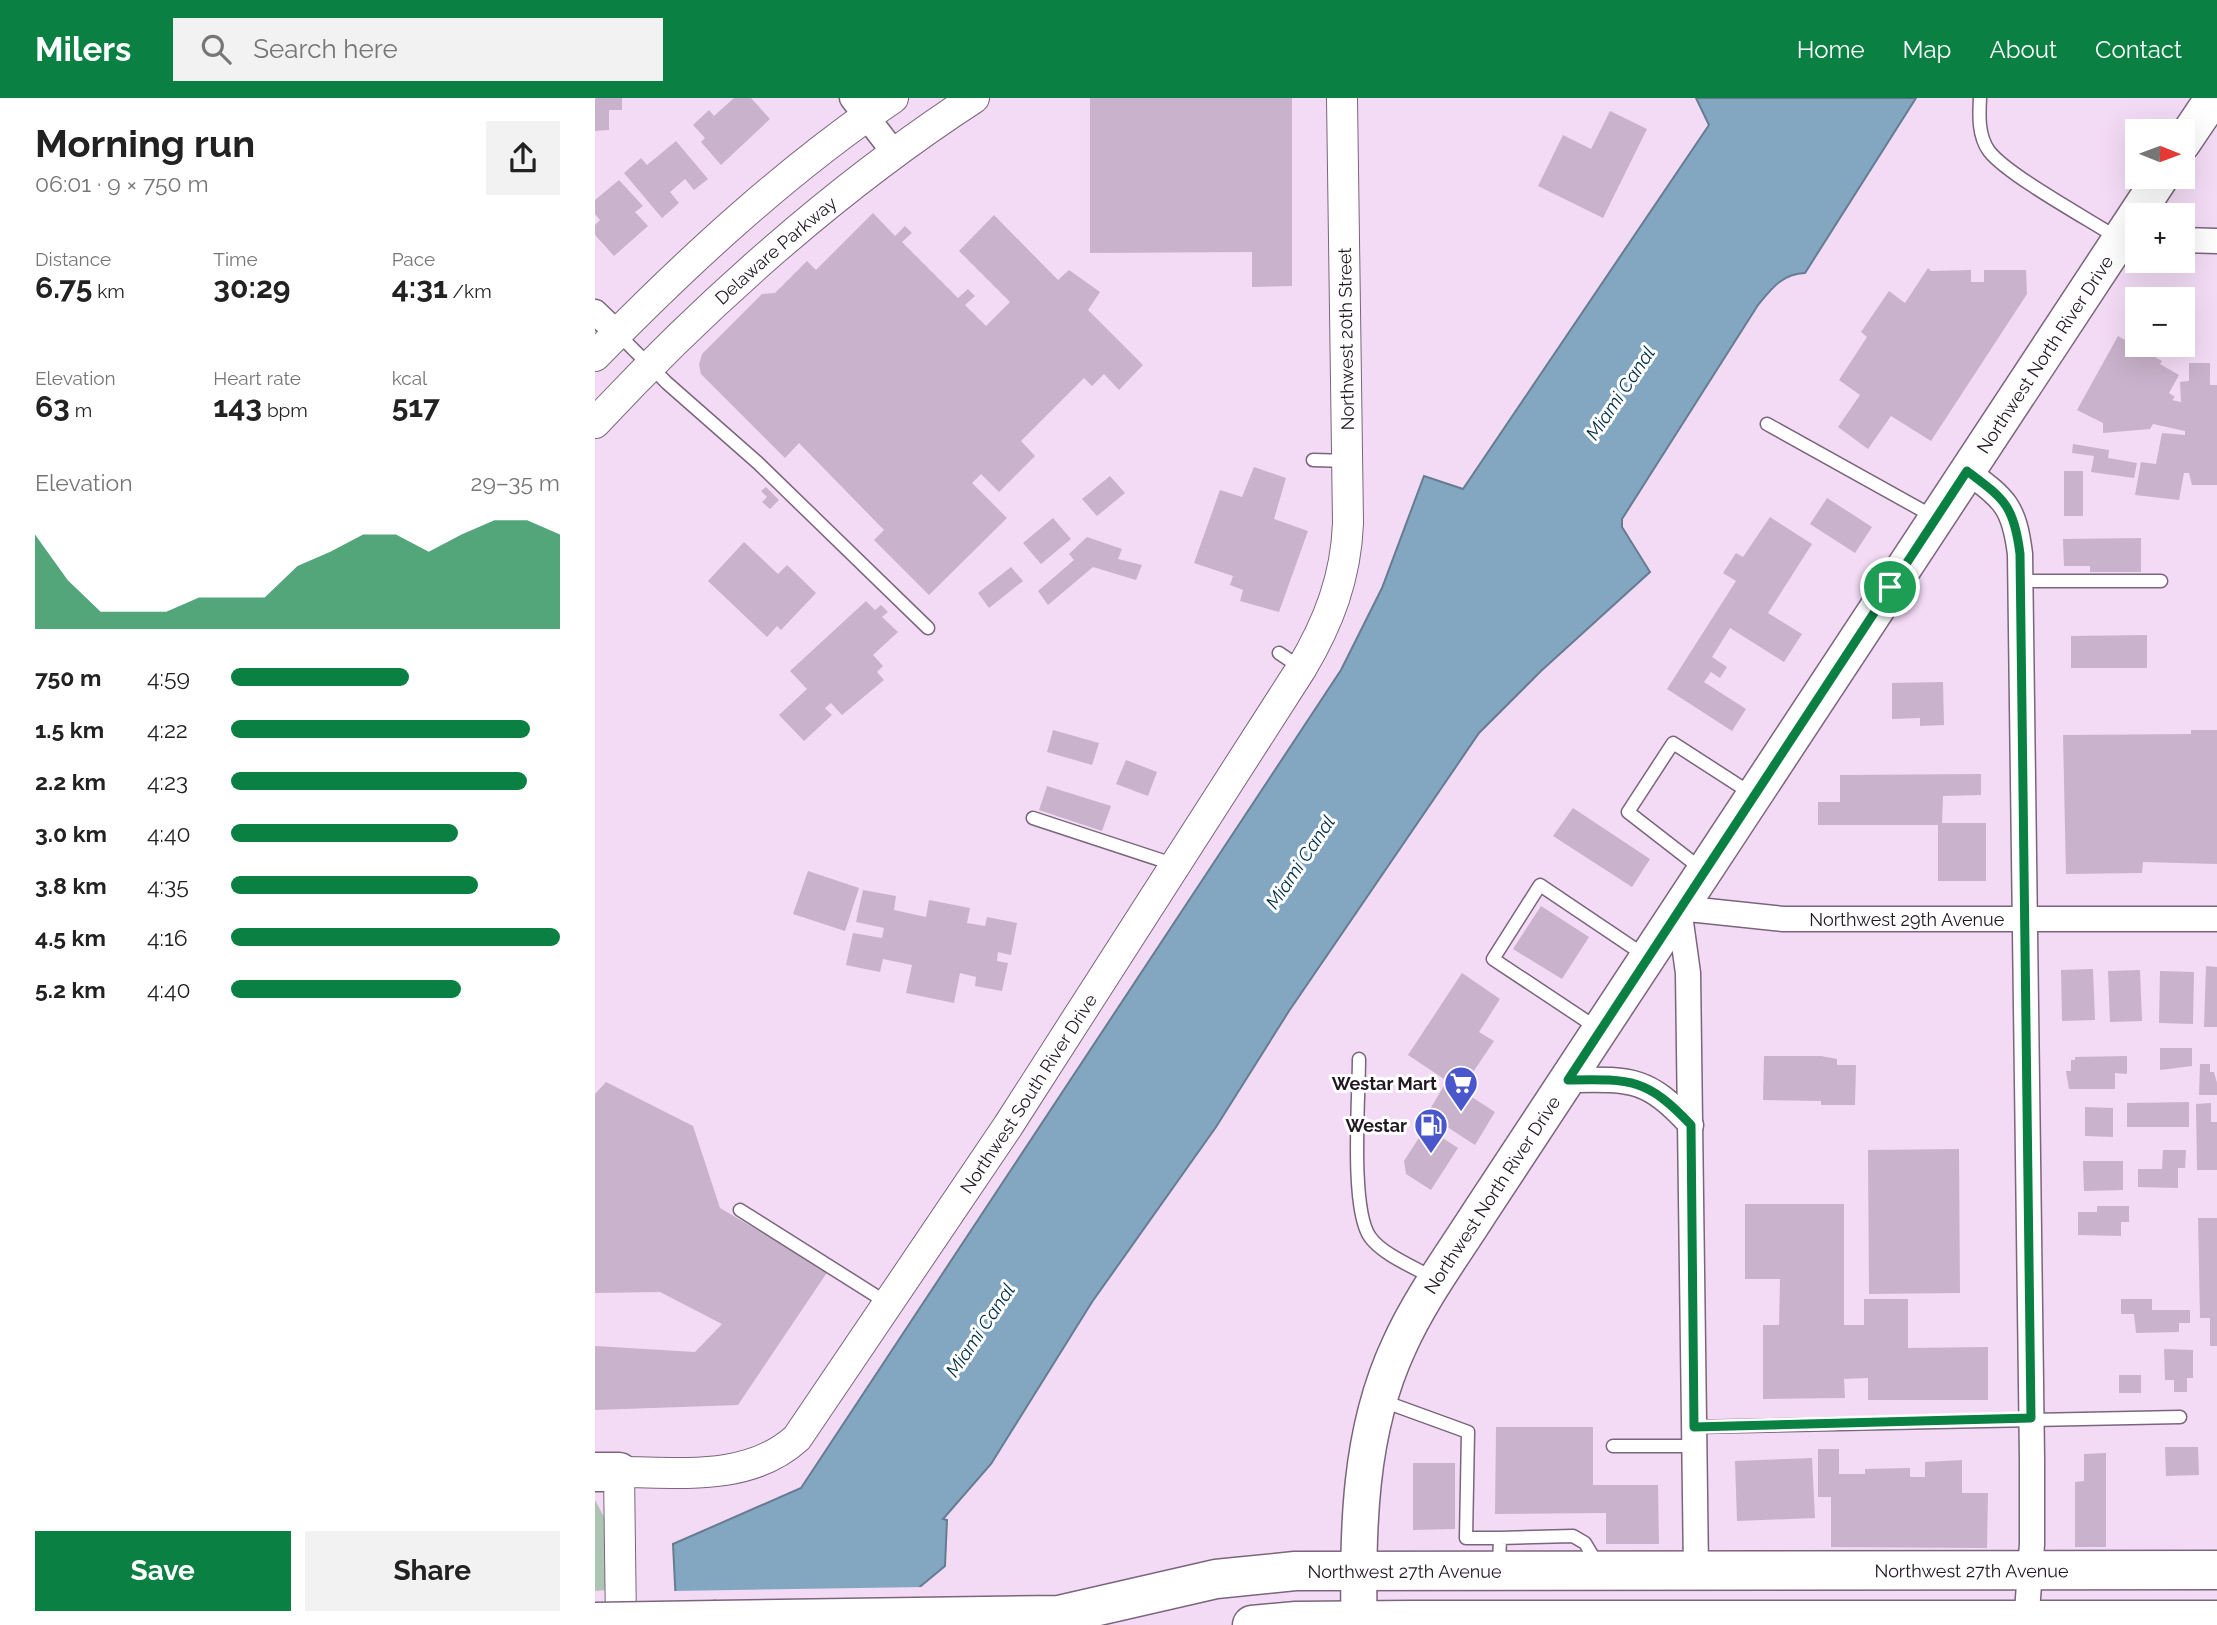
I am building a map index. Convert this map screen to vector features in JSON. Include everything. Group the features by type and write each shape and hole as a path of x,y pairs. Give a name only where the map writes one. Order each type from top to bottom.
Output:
{"highway":[{"name":"Northwest 27th Avenue","path":"595,1622 1059,1615 1182,1586 1244,1575 1358,1570 1499,1553 1600,1569 2217,1570"},
{"path":"1252,1625 1296,1621 1461,1623 2217,1620"}],"main road":[{"path":"2195,125 2213,98"},
{"name":"Northwest North River Drive","path":"1358,1570 1366,1459 1379,1400 1400,1344 1437,1280 1967,471 2125,243"},
{"path":"1358,1570 1359,1623"}],"street":[{"path":"595,356 658,293 778,187 858,107 893,98"},
{"name":"Delaware Parkway","path":"595,423 650,367 805,223 974,98"},
{"name":"Northwest 20th Street","path":"1341,580 1348,538 1346,98"},
{"path":"858,107 896,155"},
{"path":"2195,240 2217,241"},
{"path":"595,312 617,333"},
{"path":"1967,471 2003,498 2018,537 2031,1418 2031,1570 2027,1622"},
{"name":"Northwest South River Drive","path":"607,1472 741,1468 774,1457 806,1427 1176,865 1290,661 1327,622 1341,580"},
{"path":"1679,908 1688,973 1696,1570"},
{"name":"Northwest 29th Avenue","path":"1679,908 1783,919 2217,919"},
{"path":"1568,1080 1615,1080 1647,1086 1672,1104 1691,1125"},
{"path":"607,1472 621,1625"}],"lane":[{"path":"1980,98 1980,125 1988,150 2007,167 2125,237"},
{"path":"617,333 650,367 758,463 928,628"},
{"path":"1767,424 1936,518"},
{"path":"1313,460 1348,461"},
{"path":"2020,581 2161,581"},
{"path":"1704,871 1628,812 1673,743 1753,794"},
{"path":"1033,818 1176,865"},
{"path":"1600,1030 1493,959 1540,884 1647,957"},
{"path":"1359,1059 1359,1196 1363,1224 1372,1240 1437,1280"},
{"path":"740,1210 889,1304"},
{"path":"1379,1400 1468,1432 1466,1538 1499,1553"},
{"path":"1613,1446 1694,1437 2031,1418 2180,1417"}],"green space":[{"path":"595,1500 604,1517 607,1590 595,1591"}],"water":[{"name":"Miami Canal","path":"1696,98 1916,98 1805,273 1784,279 1758,305 1622,519 1622,527 1650,572 1541,671 1479,733 1289,1011 1216,1127 1092,1302 991,1464 943,1519 947,1520 945,1566 916,1590 677,1625 673,1544 801,1488 1341,670 1382,588 1424,476 1463,489 1709,125"}],"pier":[{"path":"924,1587 895,1625 673,1625 672,1591"}],"building":[{"path":"595,98 622,98 622,110 609,110 609,130 595,131"},
{"path":"734,98 751,98 770,119 721,165 701,142 705,138 693,125 709,110 714,116"},
{"path":"1090,98 1292,98 1292,286 1252,287 1252,252 1090,253"},
{"path":"1610,111 1647,129 1603,218 1538,186 1563,135 1591,149"},
{"path":"676,141 708,179 694,190 685,179 670,192 679,203 662,218 624,173 641,158 647,165"},
{"path":"619,180 643,206 635,212 648,226 614,256 595,235 595,225 600,220 595,214 595,200"},
{"path":"873,213 895,236 905,226 912,233 902,242 958,298 968,289 975,296 965,305 986,326 1010,302 959,251 994,215 1058,280 1069,270 1100,292 1088,310 1143,365 1119,390 1104,374 1092,386 1084,378 1021,441 1035,456 999,492 981,474 972,483 1007,518 929,595 874,540 884,530 799,443 785,458 701,374 699,365 702,354 762,294 775,293 807,261 816,270"},
{"path":"1928,268 1931,271 1971,270 1971,282 1984,282 1984,270 2026,270 2027,294 1931,441 1891,416 1868,449 1838,427 1860,395 1839,380 1867,337 1861,332 1889,291 1905,303"},
{"path":"2118,336 2125,340 2125,357 2155,357 2162,361 2160,364 2179,375 2169,393 2175,397 2172,400 2181,402 2180,382 2189,381 2189,363 2210,363 2210,385 2217,385 2217,485 2192,485 2189,473 2184,473 2179,500 2135,495 2141,462 2156,464 2162,433 2185,435 2185,431 2153,424 2150,429 2103,433 2103,423 2077,410"},
{"path":"2073,444 2109,450 2108,458 2137,463 2134,478 2091,472 2094,456 2072,453"},
{"path":"1254,467 1286,478 1274,519 1308,531 1279,612 1240,601 1243,590 1230,585 1233,576 1194,563 1220,490 1242,497"},
{"path":"2064,471 2083,471 2083,516 2064,516"},
{"path":"1110,476 1125,493 1097,516 1082,499"},
{"path":"766,487 779,500 770,509 762,502 767,497 761,491"},
{"path":"1827,498 1872,527 1855,553 1810,524"},
{"path":"1770,517 1812,544 1768,613 1802,634 1784,662 1730,628 1712,657 1727,667 1720,678 1711,672 1704,682 1746,709 1732,731 1667,689 1736,581 1723,573 1736,553 1743,557"},
{"path":"1053,518 1071,539 1041,564 1023,543"},
{"path":"1087,537 1122,549 1118,559 1142,565 1136,580 1093,567 1048,605 1038,591 1074,560 1069,554"},
{"path":"2141,538 2141,572 2090,572 2090,566 2064,566 2063,539"},
{"path":"744,542 778,574 787,565 816,593 781,630 777,626 767,637 708,581"},
{"path":"1011,567 1023,581 989,608 978,593"},
{"path":"866,601 875,610 881,605 888,612 882,617 898,632 873,655 883,666 877,672 884,680 842,715 831,703 825,708 832,715 804,741 779,715 807,689 790,671"},
{"path":"2147,635 2147,668 2071,668 2071,636"},
{"path":"1943,682 1944,725 1920,726 1920,718 1892,719 1892,683"},
{"path":"1053,730 1099,743 1092,765 1047,752"},
{"path":"2191,730 2217,730 2217,864 2143,862 2142,873 2066,874 2063,735 2191,734"},
{"path":"1126,760 1157,772 1148,796 1116,784"},
{"path":"1981,774 1981,795 1943,796 1942,823 1986,823 1986,881 1938,881 1938,825 1818,825 1818,802 1840,802 1840,775"},
{"path":"1047,786 1111,806 1102,831 1039,810"},
{"path":"1573,808 1650,859 1632,887 1553,836"},
{"path":"808,871 859,888 845,931 793,914"},
{"path":"863,890 896,896 894,910 926,917 929,900 970,908 967,923 985,926 987,917 1017,923 1011,955 998,952 997,961 1008,963 1002,991 975,986 976,977 960,973 954,1003 906,993 912,965 883,959 880,972 846,965 853,933 882,938 884,928 856,922"},
{"path":"1541,906 1589,937 1562,979 1513,949"},
{"path":"2206,966 2217,967 2217,1027 2204,1027"},
{"path":"2093,969 2095,1020 2062,1021 2061,970"},
{"path":"2140,970 2142,1021 2110,1022 2108,971"},
{"path":"2160,971 2194,972 2193,1024 2159,1023"},
{"path":"1462,973 1500,999 1479,1032 1494,1041 1461,1090 1495,1112 1475,1145 1427,1114 1447,1081 1408,1055"},
{"path":"2160,1048 2192,1048 2192,1066 2160,1070"},
{"path":"1764,1056 1821,1056 1837,1059 1837,1065 1856,1065 1855,1105 1821,1105 1821,1101 1763,1100"},
{"path":"2127,1056 2127,1074 2115,1073 2115,1089 2069,1089 2066,1071 2071,1071 2071,1060 2075,1060 2075,1057"},
{"path":"2200,1064 2210,1064 2210,1072 2214,1072 2217,1083 2217,1095 2199,1095"},
{"path":"606,1082 693,1126 720,1208 828,1271 738,1405 595,1410 595,1346 695,1352 722,1324 660,1292 595,1293 595,1094"},
{"path":"2189,1102 2189,1127 2127,1127 2127,1103"},
{"path":"2211,1103 2211,1122 2217,1122 2217,1170 2197,1170 2196,1104"},
{"path":"2085,1107 2113,1108 2113,1137 2085,1136"},
{"name":"Westar","path":"1426,1127 1458,1148 1431,1190 1406,1174 1404,1161"},
{"path":"1959,1149 1960,1293 1869,1294 1868,1150"},
{"path":"2163,1150 2186,1150 2185,1168 2178,1168 2178,1188 2138,1187 2138,1169 2162,1169"},
{"path":"2083,1161 2123,1161 2123,1190 2084,1191"},
{"path":"1745,1204 1844,1204 1844,1325 1864,1325 1864,1299 1908,1299 1908,1348 1988,1347 1988,1400 1868,1400 1868,1378 1844,1379 1845,1398 1763,1399 1763,1325 1779,1325 1780,1279 1745,1279"},
{"path":"2097,1206 2129,1206 2129,1222 2121,1222 2121,1236 2078,1235 2078,1212 2097,1212"},
{"path":"2198,1218 2217,1218 2217,1346 2210,1346 2210,1318 2200,1318"},
{"path":"2121,1299 2152,1299 2152,1310 2190,1310 2190,1323 2179,1323 2179,1332 2136,1333 2134,1314 2121,1314"},
{"path":"2164,1349 2193,1350 2193,1378 2187,1378 2187,1392 2174,1392 2174,1380 2165,1380"},
{"path":"2119,1375 2141,1375 2141,1393 2119,1393"},
{"path":"1496,1427 1593,1427 1593,1485 1658,1485 1659,1544 1606,1544 1606,1513 1495,1514"},
{"path":"2165,1447 2198,1447 2199,1475 2166,1476"},
{"path":"1818,1449 1839,1449 1839,1474 1865,1474 1865,1469 1910,1468 1910,1477 1925,1477 1925,1462 1962,1460 1962,1493 1988,1493 1987,1548 1831,1547 1831,1497 1818,1497"},
{"path":"2106,1453 2106,1547 2075,1547 2075,1482 2084,1481 2084,1454"},
{"path":"1812,1458 1815,1518 1737,1521 1735,1461"},
{"path":"1413,1463 1455,1463 1455,1529 1413,1530"}],"place":[{"name":"Westar Mart","path":"1461,1113"},
{"name":"Westar","path":"1431,1155"}],"route":[{"path":"1967,471 2003,498 2014,522 2020,554 2031,1418 1694,1427 1691,1125 1672,1104 1647,1086 1615,1080 1568,1080 1890,587 1967,471"}]}
